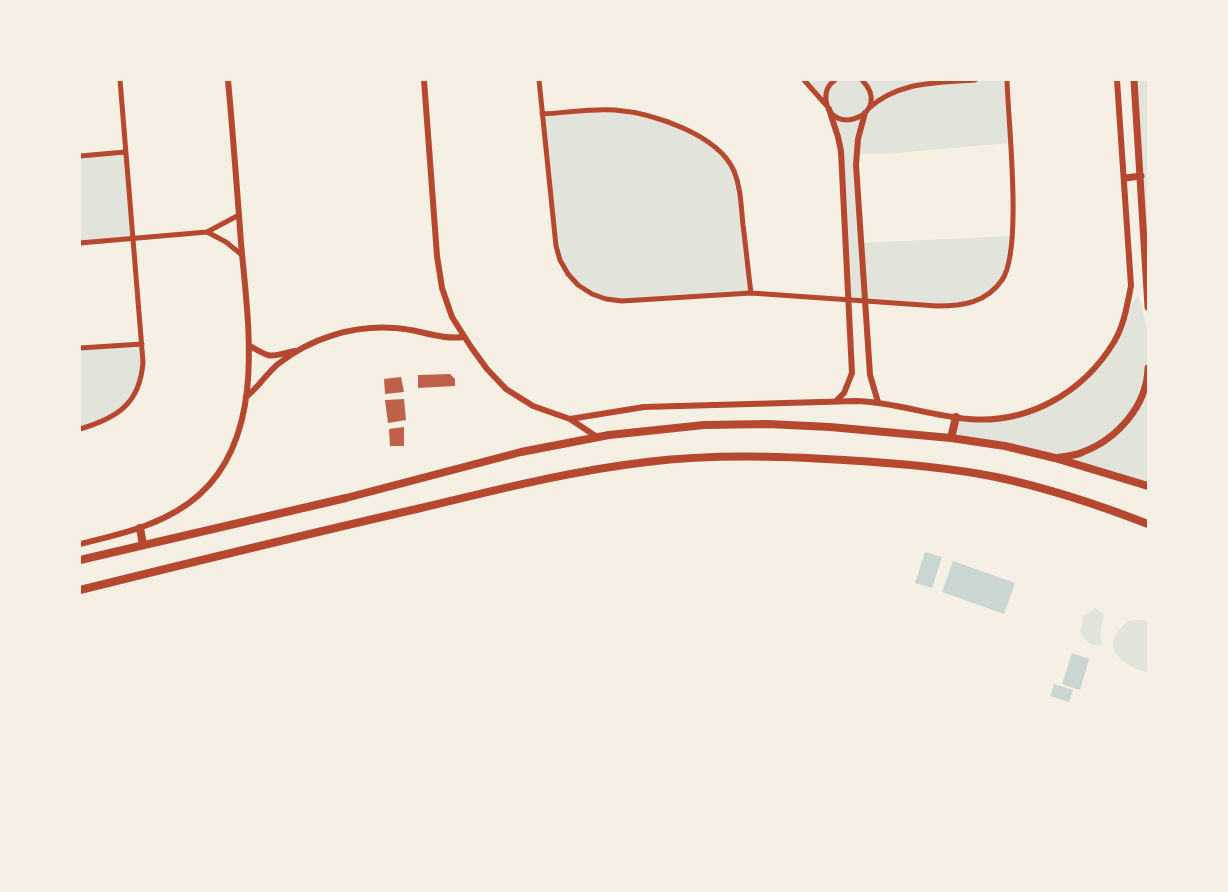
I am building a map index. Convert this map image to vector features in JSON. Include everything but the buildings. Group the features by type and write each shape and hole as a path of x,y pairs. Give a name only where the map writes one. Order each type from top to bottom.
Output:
{"main road":[{"path":"1134,80 1149,308"},
{"path":"1125,178 1141,176"},
{"path":"1055,458 1082,453 1107,440 1122,427 1141,400 1149,368"},
{"path":"951,438 956,417"},
{"path":"80,560 346,498 521,452 597,437 704,425 768,424 830,427 951,438 1005,446 1055,458 1149,486"},
{"path":"80,590 578,472 649,461 711,457 773,456 865,461 970,472 1053,492 1149,524"},
{"path":"140,528 143,545"}],"street":[{"path":"80,429 111,417 129,403 142,377 142,344 120,80"},
{"path":"80,544 140,528 177,511 201,494 220,472 234,444 246,398 250,346 228,80"},
{"path":"424,80 437,256 442,288 452,316 463,337 487,369 515,396 533,406 570,419 597,437"},
{"path":"539,80 556,246 568,274 579,285 599,296 622,301 751,293 865,303 937,306 974,303 990,294 1003,279 1010,262 1013,225 1006,80"},
{"path":"804,80 834,116 850,120 867,111 886,94 908,86 975,80"},
{"path":"835,80 827,89 825,97 841,151 852,373 844,393 836,401"},
{"path":"862,80 871,93 858,139 856,165 870,375 878,402"},
{"path":"570,419 644,407 836,401 878,402 982,420 1010,418 1043,407 1073,390 1097,365 1114,342 1126,315 1131,286 1117,80"},
{"path":"542,114 614,109 635,112 693,133 722,152 733,168 739,186 751,293"},
{"path":"80,156 125,152"},
{"path":"80,243 207,232 239,215"},
{"path":"207,232 226,242 242,255"},
{"path":"250,346 262,354 273,357 295,351 322,338 366,328 411,329 446,338 463,337"},
{"path":"80,348 142,344"},
{"path":"246,398 274,368 295,351"}],"shaded area":[{"path":"804,80 1007,80 1009,143 885,154 857,154 860,243 1012,236 1003,279 990,294 955,306 849,301 842,165 827,105"},
{"path":"1134,80 1148,80 1148,307"},
{"path":"613,109 677,126 722,152 739,186 751,293 606,299 578,285 560,260 542,114"},
{"path":"125,152 132,238 80,243 80,156"},
{"path":"1138,294 1148,331 1148,486 1055,458 951,438 956,417 1010,418 1073,390 1114,342"},
{"path":"142,344 140,381 132,398 115,415 80,429 80,348"},
{"path":"925,552 942,557 932,588 915,583"},
{"path":"953,561 1015,583 1004,614 942,592"},
{"path":"1095,608 1104,614 1100,635 1102,646 1090,644 1080,634 1083,617"},
{"path":"1132,620 1148,622 1148,672 1134,668 1120,658 1113,646 1114,638 1126,623"},
{"path":"1072,653 1089,659 1080,690 1062,684"},
{"path":"1054,684 1073,690 1069,702 1050,696"}]}
